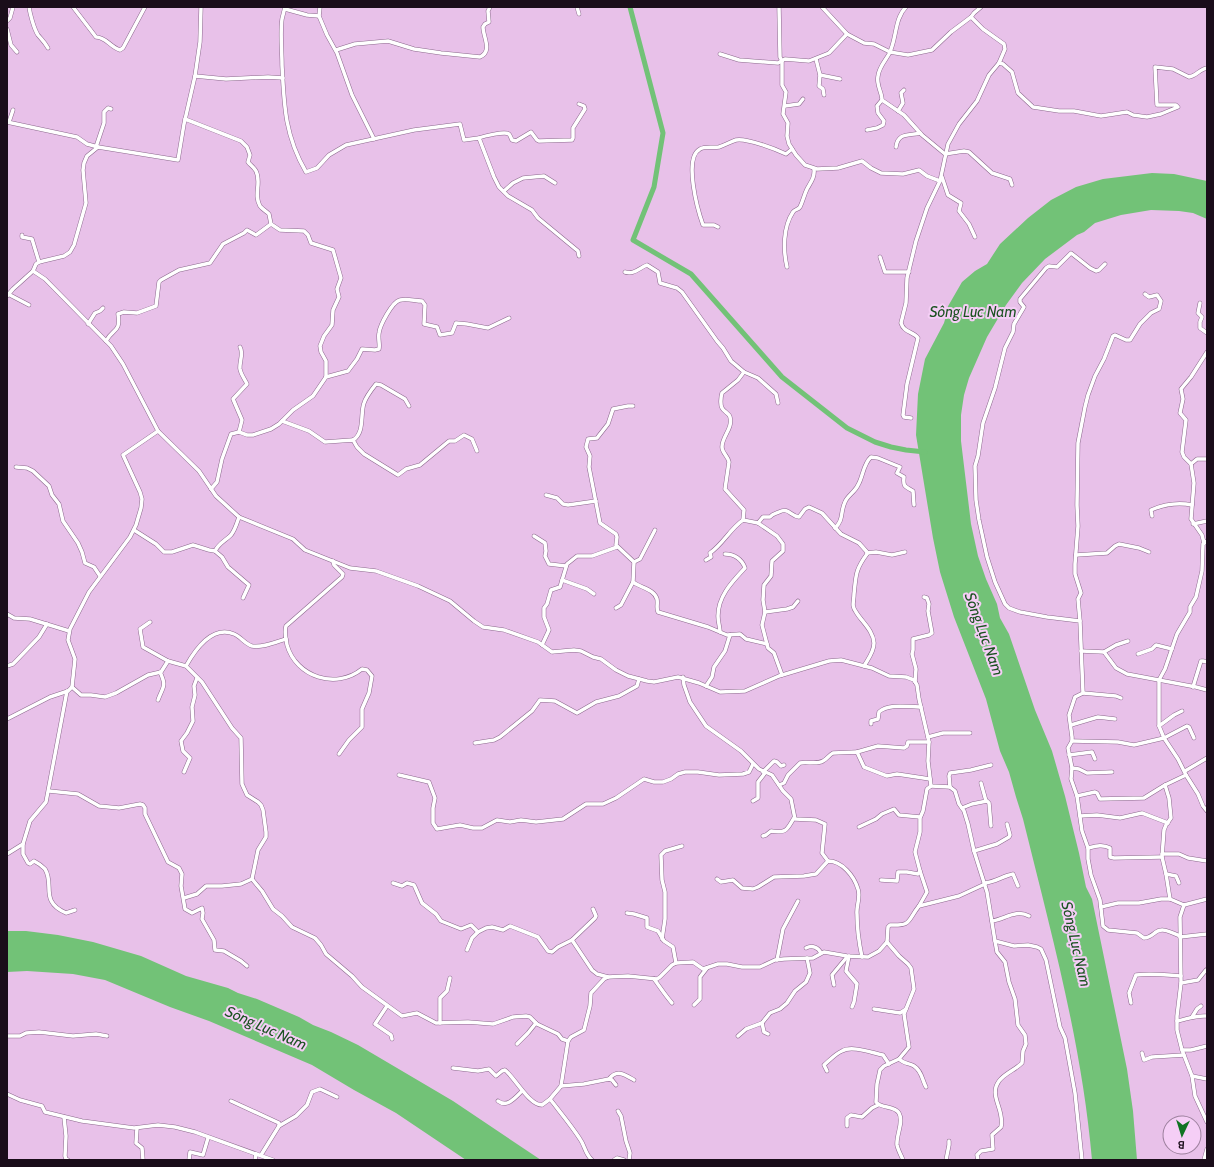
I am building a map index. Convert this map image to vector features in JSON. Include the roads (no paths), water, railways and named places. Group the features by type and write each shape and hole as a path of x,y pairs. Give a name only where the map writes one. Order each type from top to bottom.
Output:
{"street":[{"path":"7,21 10,18 12,7"},
{"path":"29,7 31,19 38,35 42,37 48,48"},
{"path":"73,7 95,36 102,37 113,47 120,50 123,48 145,7"},
{"path":"13,110 8,122 77,137 84,143 97,147 178,160 185,119 195,76 200,42 202,7"},
{"path":"320,7 318,16 336,50 352,95 374,138"},
{"path":"336,50 355,44 388,41 414,49 440,53 480,56 486,52 486,44 482,26 489,22 488,11 490,7"},
{"path":"577,7 579,14"},
{"path":"779,7 782,85 786,92 783,114 788,123 787,136 792,149 799,160 805,165 814,169 838,168 862,162 879,173 902,174 919,170 927,176 940,181"},
{"path":"822,7 847,34 864,42 874,44 890,52 905,55 932,50 981,7"},
{"path":"867,130 883,125 884,121 878,113 877,107 882,100 878,82 879,70 890,52 899,17 906,7"},
{"path":"318,16 307,15 285,8 282,25 283,78 286,120 295,150 306,172 317,168 329,155 346,145 374,138 457,124 460,124 464,140 507,133 512,140 516,141 531,132 537,140 540,141 571,140 574,138 573,128 585,109 584,106 579,104"},
{"path":"911,418 904,417 903,415 907,384 918,336 906,330 901,324 906,302 909,272 921,226 928,206 942,176 949,141 977,101 989,75 999,63 1006,49 1005,45 983,29 971,17"},
{"path":"7,29 11,45 17,52"},
{"path":"720,54 735,60 775,62 785,60 806,61 816,59 829,53 847,34"},
{"path":"816,59 820,75 819,86 823,89 824,95"},
{"path":"999,63 1003,64 1012,72 1018,93 1033,107 1059,111 1074,111 1101,116 1127,112 1133,115 1147,117 1161,114 1178,107 1172,104 1157,105 1155,67 1173,69 1189,77 1194,76 1203,69 1207,68"},
{"path":"820,75 840,79"},
{"path":"195,76 226,79 268,77 283,78"},
{"path":"898,111 903,103 901,93 904,90"},
{"path":"785,106 798,104 803,99"},
{"path":"882,100 909,120 920,133 946,154 964,151 968,152 992,173 1010,179 1012,184"},
{"path":"29,305 8,295 33,271 36,264 64,256 70,252 74,245 86,203 82,170 87,156 97,147 104,123 104,112 108,108 111,109"},
{"path":"185,119 245,144 250,155 248,162 258,174 259,187 256,192 256,198 260,207 270,214 271,224"},
{"path":"896,147 897,141 906,134 920,133"},
{"path":"479,138 499,187 532,210 538,218 578,251 579,256"},
{"path":"718,227 712,224 704,226 701,220 691,177 694,160 698,151 702,148 721,146 737,140 747,141 786,154 792,149"},
{"path":"787,267 785,255 787,227 794,211 799,209 801,206 806,191 814,176 814,169"},
{"path":"504,191 513,183 523,178 544,176 555,184"},
{"path":"942,176 946,192 949,196 961,203 959,211 969,224 975,237"},
{"path":"106,341 109,335 118,329 118,314 124,312 137,314 156,306 159,282 161,280 179,270 210,263 224,243 247,230 256,235 271,224"},
{"path":"211,489 217,482 222,459 231,434 239,432 247,435 256,434 271,429 297,407 313,396 326,377 326,361 320,352 320,346 322,340 332,325 333,310 339,296 337,289 341,278 334,252 311,243 308,235 304,232 280,230 271,224"},
{"path":"22,234 22,237 32,239 39,262"},
{"path":"1080,621 1025,613 1009,608 1005,604 995,582 983,540 976,500 975,466 983,422 995,388 1005,348 1013,332 1014,324 1024,307 1020,302 1022,296 1046,268 1049,266 1057,267 1071,254 1096,271 1105,264"},
{"path":"880,256 884,272 909,272"},
{"path":"625,272 635,272 647,265 658,272 660,283 681,290 723,348 727,356 744,372 758,378 776,394 778,403"},
{"path":"33,271 42,277 106,341 121,360 158,431 199,471 216,496 239,517 293,539 305,550 350,568 380,572 418,586 450,601 474,622 483,627 504,630 538,642 552,652 574,650 581,652 601,659 616,670 628,676 650,682 674,677 683,677 722,692 745,691 782,675 834,660 872,668 886,676 911,678 915,682"},
{"path":"7,288 12,290"},
{"path":"1083,693 1078,598 1081,593 1076,574 1078,523 1078,443 1085,407 1095,376 1104,359 1113,336 1115,335 1126,340 1130,340 1140,324 1151,313 1159,309 1161,301 1157,295 1149,297 1145,294"},
{"path":"326,377 348,371 362,349 379,349 379,332 381,326 393,305 400,300 422,301 425,305 424,324 437,327 440,335 452,333 456,323 488,328 508,318"},
{"path":"1200,303 1198,313 1202,317 1200,328 1207,333"},
{"path":"88,324 95,314 103,308"},
{"path":"239,432 242,420 233,399 247,384 242,377 240,369 242,351 240,347"},
{"path":"1207,352 1181,391 1183,399 1180,413 1186,418 1182,452 1184,457 1191,464 1194,483 1190,517 1205,542 1202,571 1196,597 1185,622 1177,634 1159,680 1160,726 1164,738 1178,759 1207,811"},
{"path":"706,560 711,557 710,553 720,545 730,532 743,520 744,510 725,489 729,462 722,447 724,437 730,428 730,418 729,414 722,409 721,406 722,393 738,380 744,372"},
{"path":"282,421 309,431 325,442 353,440 359,432 366,398 376,384 381,385 405,398 409,406"},
{"path":"633,406 612,409 609,422 604,430 597,438 587,440 586,447 590,456 589,464 600,523 617,535 615,542 617,547 634,562"},
{"path":"7,719 72,687 75,660 68,640 69,632 82,605 100,576 125,545 134,530 141,508 142,499 123,455 158,431"},
{"path":"353,440 364,454 398,475 406,469 418,466 448,441 455,441 464,435 472,439 477,451"},
{"path":"835,528 840,524 845,501 858,487 863,476 864,468 871,457 899,466 897,473 904,477 904,485 913,491 914,505"},
{"path":"1191,464 1197,458 1207,459"},
{"path":"16,466 27,468 35,472 49,486 52,495 59,504 63,521 78,543 84,562 94,567 100,576"},
{"path":"546,495 558,498 563,504 568,505 596,501"},
{"path":"1152,516 1151,510 1161,507 1178,503 1192,505"},
{"path":"758,523 763,517 770,517 773,514 783,510 799,517 805,509 810,508 822,513 841,534 859,543 867,553"},
{"path":"215,551 218,544 228,537 234,530 239,517"},
{"path":"743,520 758,523 778,536 784,547 782,552 772,561 771,576 764,585 765,612 762,625 768,648 774,653 782,675"},
{"path":"1193,524 1207,520"},
{"path":"134,530 156,544 164,552 172,552 193,545 215,551 222,557 228,567 249,585 243,598"},
{"path":"634,562 640,559 655,530"},
{"path":"534,536 545,543 545,556 548,564 566,566"},
{"path":"1076,555 1107,553 1119,544 1135,547 1148,552"},
{"path":"542,645 549,630 544,619 544,608 549,601 551,590 559,588 566,566 578,556 592,556 617,547"},
{"path":"864,666 871,654 873,641 868,627 856,612 852,604 856,574 860,562 867,553 879,552 892,555 905,552"},
{"path":"720,632 718,614 722,598 734,579 745,568 736,556 725,554"},
{"path":"334,561 334,565 343,574 342,577 286,626 285,630 289,651 298,666 316,677 331,680 344,679 358,673 362,669 367,670 372,676 369,693 362,710 362,727 349,740 339,754"},
{"path":"616,608 621,606 633,582 634,562"},
{"path":"562,580 587,589 594,594"},
{"path":"633,582 653,592 657,599 658,612 730,635 740,634 746,639 767,644"},
{"path":"924,597 927,598 929,604 928,611 932,632 931,634 913,639 912,654 916,669 915,682 929,742 928,761 931,786"},
{"path":"765,612 787,609 793,607 798,601"},
{"path":"7,614 14,618 30,619 69,632"},
{"path":"150,622 140,629 143,647 168,661 186,666 204,685 232,728 241,738 242,784 247,795 258,802 263,810 266,834 258,850 252,879"},
{"path":"7,666 16,662 38,637 47,624"},
{"path":"186,666 193,654 201,645 216,634 222,632 235,635 248,645 255,646 267,645 286,639"},
{"path":"706,686 712,677 714,667 724,651 730,635"},
{"path":"1081,651 1104,652 1116,645 1128,641"},
{"path":"1138,654 1152,649 1156,645 1172,649"},
{"path":"1104,652 1116,668 1127,674 1207,690"},
{"path":"72,687 81,695 105,697 116,693 148,675 160,672 168,661"},
{"path":"1193,687 1201,662 1207,662"},
{"path":"158,700 165,686 160,672"},
{"path":"683,677 690,702 706,726 741,751 753,764 764,772 772,775 778,785 791,799 794,818 789,828 779,833 771,831 763,836"},
{"path":"184,772 190,758 183,751 181,741 193,721 192,709 195,693 194,686 197,678"},
{"path":"475,743 482,743 500,737 532,711 540,700 555,701 577,713 596,702 619,696 637,686 639,679"},
{"path":"66,691 49,791 45,805 29,823 23,844 23,854 28,863 35,862 45,871 49,894 54,906 66,913 75,910"},
{"path":"1121,698 1083,693 1077,695 1070,711 1072,741 1069,745 1069,755 1072,768 1073,787 1077,796 1083,834 1088,848 1088,863 1101,907 1102,923 1106,929 1137,933 1144,938 1148,938 1161,930 1166,930 1180,936 1207,934"},
{"path":"871,724 872,720 878,719 879,712 883,708 921,707"},
{"path":"1160,726 1174,715 1182,712"},
{"path":"1071,725 1098,718 1115,719"},
{"path":"1072,741 1118,742 1134,745 1164,738 1186,726 1189,727 1194,738"},
{"path":"928,736 944,733 970,733"},
{"path":"778,785 784,782 788,775 800,763 820,763 826,760 831,753 857,752 878,746 904,748 907,746 908,742 929,742"},
{"path":"857,752 866,768 880,772 887,776 897,774 930,778"},
{"path":"1069,755 1092,752 1095,759"},
{"path":"1077,796 1095,792 1100,799 1147,797 1207,759"},
{"path":"753,801 758,798 758,782 764,772 774,761 781,766 784,766"},
{"path":"399,774 429,782 435,798 433,823 437,829 460,825 477,828 484,827 497,820 510,822 521,820 536,822 564,819 586,804 603,804 616,798 644,779 654,782 663,782 671,780 681,773 689,772 719,775 743,774 749,772 753,764"},
{"path":"950,787 950,773 991,765"},
{"path":"1072,768 1079,769 1087,773 1112,772"},
{"path":"981,783 986,801 989,803 991,826"},
{"path":"1165,785 1171,818 1164,830 1162,855 1170,899"},
{"path":"878,1105 876,1102 877,1084 880,1070 899,1059 908,1049 909,1045 904,1014 914,990 911,968 888,942 887,932 889,926 904,925 912,918 927,892 915,852 920,832 920,816 923,811 927,789 931,786 950,787 955,791 968,824 974,851 985,884 997,952 1006,966 1009,982 1015,999 1018,1025 1025,1035 1026,1044 1023,1051 1022,1063 999,1081 994,1093 1003,1118 1001,1127 992,1135 992,1150 981,1151 977,1155 978,1160"},
{"path":"49,791 78,794 99,806 119,808 140,804 143,805 145,808 145,814 168,862 175,865 180,870 182,875 184,908 186,911 192,913 200,908 202,909 202,919 214,940 215,950 224,951 248,966"},
{"path":"962,808 986,801"},
{"path":"859,827 894,809 899,815 920,816"},
{"path":"1080,816 1120,818 1142,813 1168,823"},
{"path":"794,818 796,820 816,820 824,824 822,852 828,861 840,864 851,876 858,888 859,902 857,915 862,957"},
{"path":"974,851 997,844 1010,837 1007,824"},
{"path":"7,854 23,844"},
{"path":"662,939 665,888 662,880 661,855 664,851 682,846"},
{"path":"1088,848 1106,846 1110,848 1110,857 1114,858 1179,854 1188,858 1207,862"},
{"path":"717,878 720,882 733,880 742,888 753,889 774,877 816,874 828,861"},
{"path":"881,880 897,881 898,872 918,874 920,871"},
{"path":"919,906 950,899 1012,874 1018,886"},
{"path":"1166,874 1176,876 1179,883"},
{"path":"184,898 197,894 206,886 240,884 252,879"},
{"path":"252,879 275,911 292,927 310,934 315,938 326,954 352,976 362,988 402,1016 417,1013 428,1020 440,1023 468,1022 493,1024 513,1016 530,1017 536,1023 568,1041"},
{"path":"393,883 401,886 407,883 414,885 422,903 436,914 442,922 462,929 471,925 478,932"},
{"path":"1101,907 1170,899 1184,905 1207,899"},
{"path":"777,960 783,929 798,901"},
{"path":"1184,905 1180,917 1181,976 1177,1021 1178,1037 1192,1076 1195,1096 1207,1122"},
{"path":"467,950 472,938 478,932 490,927 503,930 511,927 538,937 550,952 572,940 596,917 593,909"},
{"path":"627,913 647,918 647,927 658,931 662,939 673,947 676,963"},
{"path":"992,921 1013,914 1029,916"},
{"path":"572,940 592,970 597,974 608,978"},
{"path":"995,941 1014,946 1028,945 1038,947 1041,949 1046,960 1060,1027 1065,1038 1076,1096 1082,1160"},
{"path":"453,1068 478,1071 489,1069 496,1076 505,1070 522,1091 540,1106 550,1099 561,1086 568,1041 571,1037 584,1030 590,1006 591,993 608,978 628,976 654,979 660,977 676,963 693,962 701,968 707,968 718,964 742,967 760,967 784,958 813,958 824,952 862,957 876,954 888,942"},
{"path":"806,948 813,946 818,948 821,953"},
{"path":"834,985 832,975 848,956"},
{"path":"848,956 846,971 857,984 852,1007"},
{"path":"738,1036 746,1029 762,1023 770,1013 780,1009 787,1003 795,991 806,982 810,973 806,958"},
{"path":"694,1005 700,999 700,976 707,968"},
{"path":"1180,983 1198,980 1206,970"},
{"path":"1131,1003 1129,993 1136,975 1158,974 1181,976"},
{"path":"440,1023 440,998 447,991 450,978"},
{"path":"654,979 672,1002"},
{"path":"387,1006 375,1024 391,1035 392,1039"},
{"path":"1192,1018 1197,1009 1201,1006"},
{"path":"874,1010 900,1013 906,1008"},
{"path":"1177,1021 1196,1016 1207,1016"},
{"path":"517,1044 536,1023"},
{"path":"762,1023 764,1032 768,1034"},
{"path":"7,1036 20,1036 26,1033 39,1032 56,1033 67,1036 96,1034 107,1036"},
{"path":"1182,1050 1191,1050 1207,1046"},
{"path":"827,1071 824,1065 842,1050 850,1049 858,1049 868,1053 883,1055 889,1064"},
{"path":"1142,1054 1144,1060 1152,1057 1184,1055"},
{"path":"899,1059 919,1070 926,1087"},
{"path":"561,1086 584,1084 608,1079 615,1073 620,1072 634,1080"},
{"path":"1192,1076 1207,1079"},
{"path":"608,1079 612,1080 616,1085"},
{"path":"261,1156 279,1126 296,1116 307,1106 311,1093 314,1090 323,1090 337,1097"},
{"path":"498,1102 506,1104 522,1091"},
{"path":"7,1094 20,1100 42,1106 45,1112 82,1121 137,1128 166,1125 185,1129 273,1160"},
{"path":"550,1099 578,1134 587,1156 592,1160"},
{"path":"232,1101 279,1123 279,1126"},
{"path":"847,1126 847,1118 851,1115 862,1118 872,1108 878,1105 896,1110 899,1114 900,1121 897,1144 903,1160"},
{"path":"618,1111 621,1116 626,1141 630,1152 629,1160"},
{"path":"64,1117 66,1136 65,1156 68,1160"},
{"path":"137,1128 136,1143 142,1148 143,1160"},
{"path":"188,1160 190,1152 203,1155 208,1138"},
{"path":"946,1160 950,1145 949,1141"},
{"path":"1204,1160 1207,1149"},
{"path":"255,1160 256,1154"},
{"path":"614,1160 617,1158 624,1160"}],"water":[{"name":"Sông Lục Nam","path":"1152,173 1174,174 1207,181 1207,219 1193,213 1179,211 1151,210 1121,215 1095,223 1045,259 1022,283 1006,305 987,337 969,378 964,395 961,415 961,441 971,524 978,556 997,604 1000,618 1009,634 1035,710 1052,751 1065,796 1086,887 1092,899 1127,1069 1133,1111 1137,1160 1092,1160 1081,1074 1073,1031 1023,819 1009,772 1000,751 986,699 954,617 940,572 916,435 918,394 925,359 944,323 947,308 962,282 975,271 987,264 1000,244 1028,218 1051,200 1076,187 1103,179"},
{"name":"Sông Lục Nam","path":"7,931 26,931 58,935 93,942 141,956 186,976 228,988 299,1017 313,1025 358,1045 453,1101 541,1160 466,1160 396,1113 312,1065 209,1021 170,1007 105,980 73,974 27,971 7,972"}],"waterway":[{"path":"630,7 663,133 654,187 633,240 691,274 782,377 847,428 875,442 891,447 925,452"}]}
